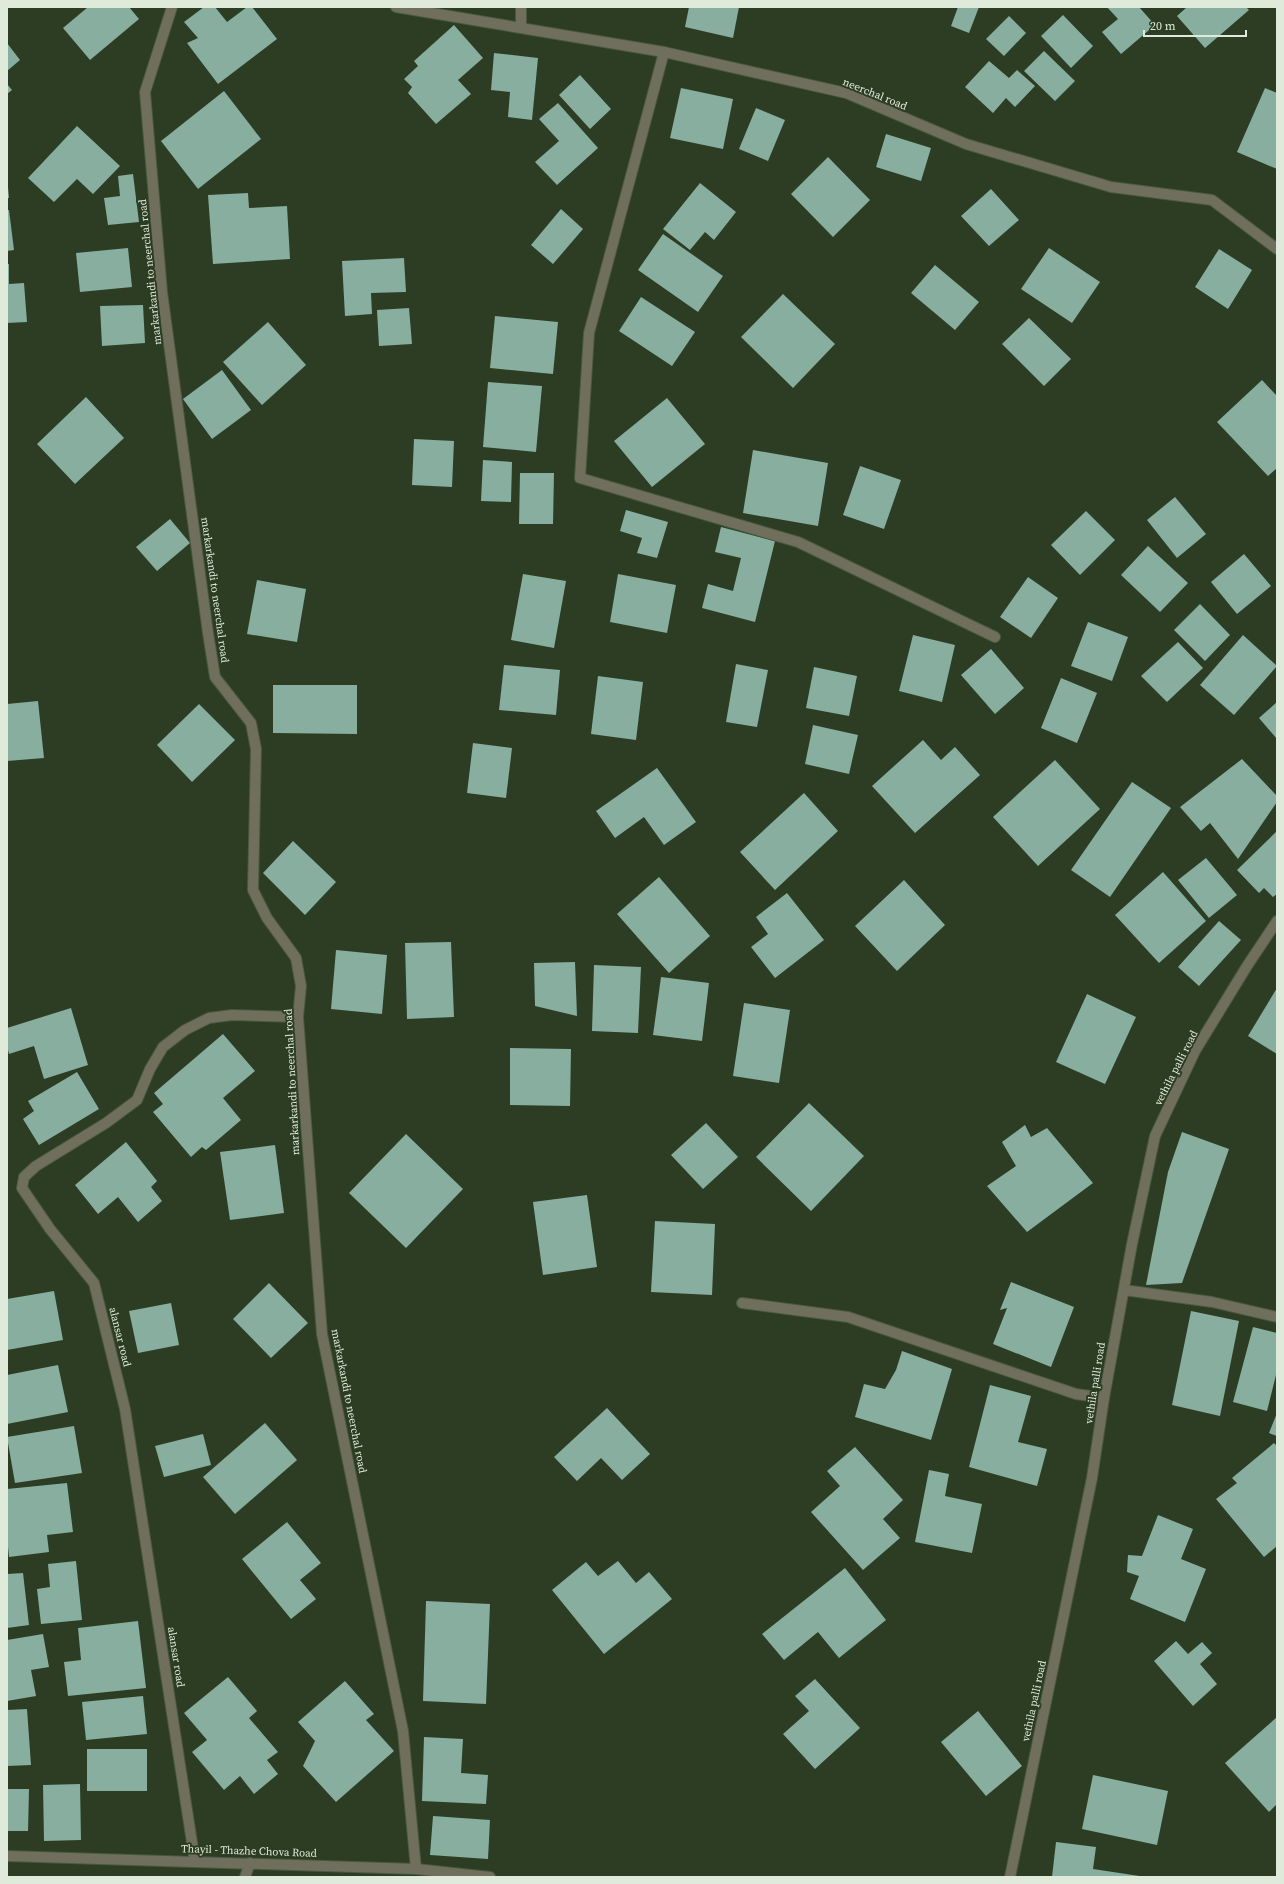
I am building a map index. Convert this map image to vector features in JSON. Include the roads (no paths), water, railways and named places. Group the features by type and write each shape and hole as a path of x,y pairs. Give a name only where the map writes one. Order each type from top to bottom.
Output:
{"street":[{"name":"markarkandi to neerchal road","path":"172,7 145,92 162,292 215,677 251,723 256,749 254,890 267,918 296,958 301,986 298,1017 322,1334 403,1731 416,1869"},
{"name":"neerchal road","path":"396,7 664,52 846,93 966,144 1111,187 1212,200 1277,249"},
{"path":"521,7 521,28"},
{"path":"664,52 589,333 580,478 798,542 995,637"},
{"name":"vethila palli road","path":"1010,1877 1092,1478 1104,1398 1155,1136 1195,1051 1246,966 1277,921"},
{"name":"alansar road","path":"195,1862 126,1409 94,1283 50,1229 22,1188 24,1177 36,1166 106,1123 137,1100 150,1069 163,1048 185,1030 209,1018 232,1015 298,1017"},
{"path":"1124,1290 1212,1302 1277,1317"},
{"path":"742,1303 848,1317 1076,1394 1104,1398"},
{"name":"Thayil - Thazhe Chova Road","path":"7,1856 416,1869 490,1877"},
{"path":"245,1877 250,1863"}]}
